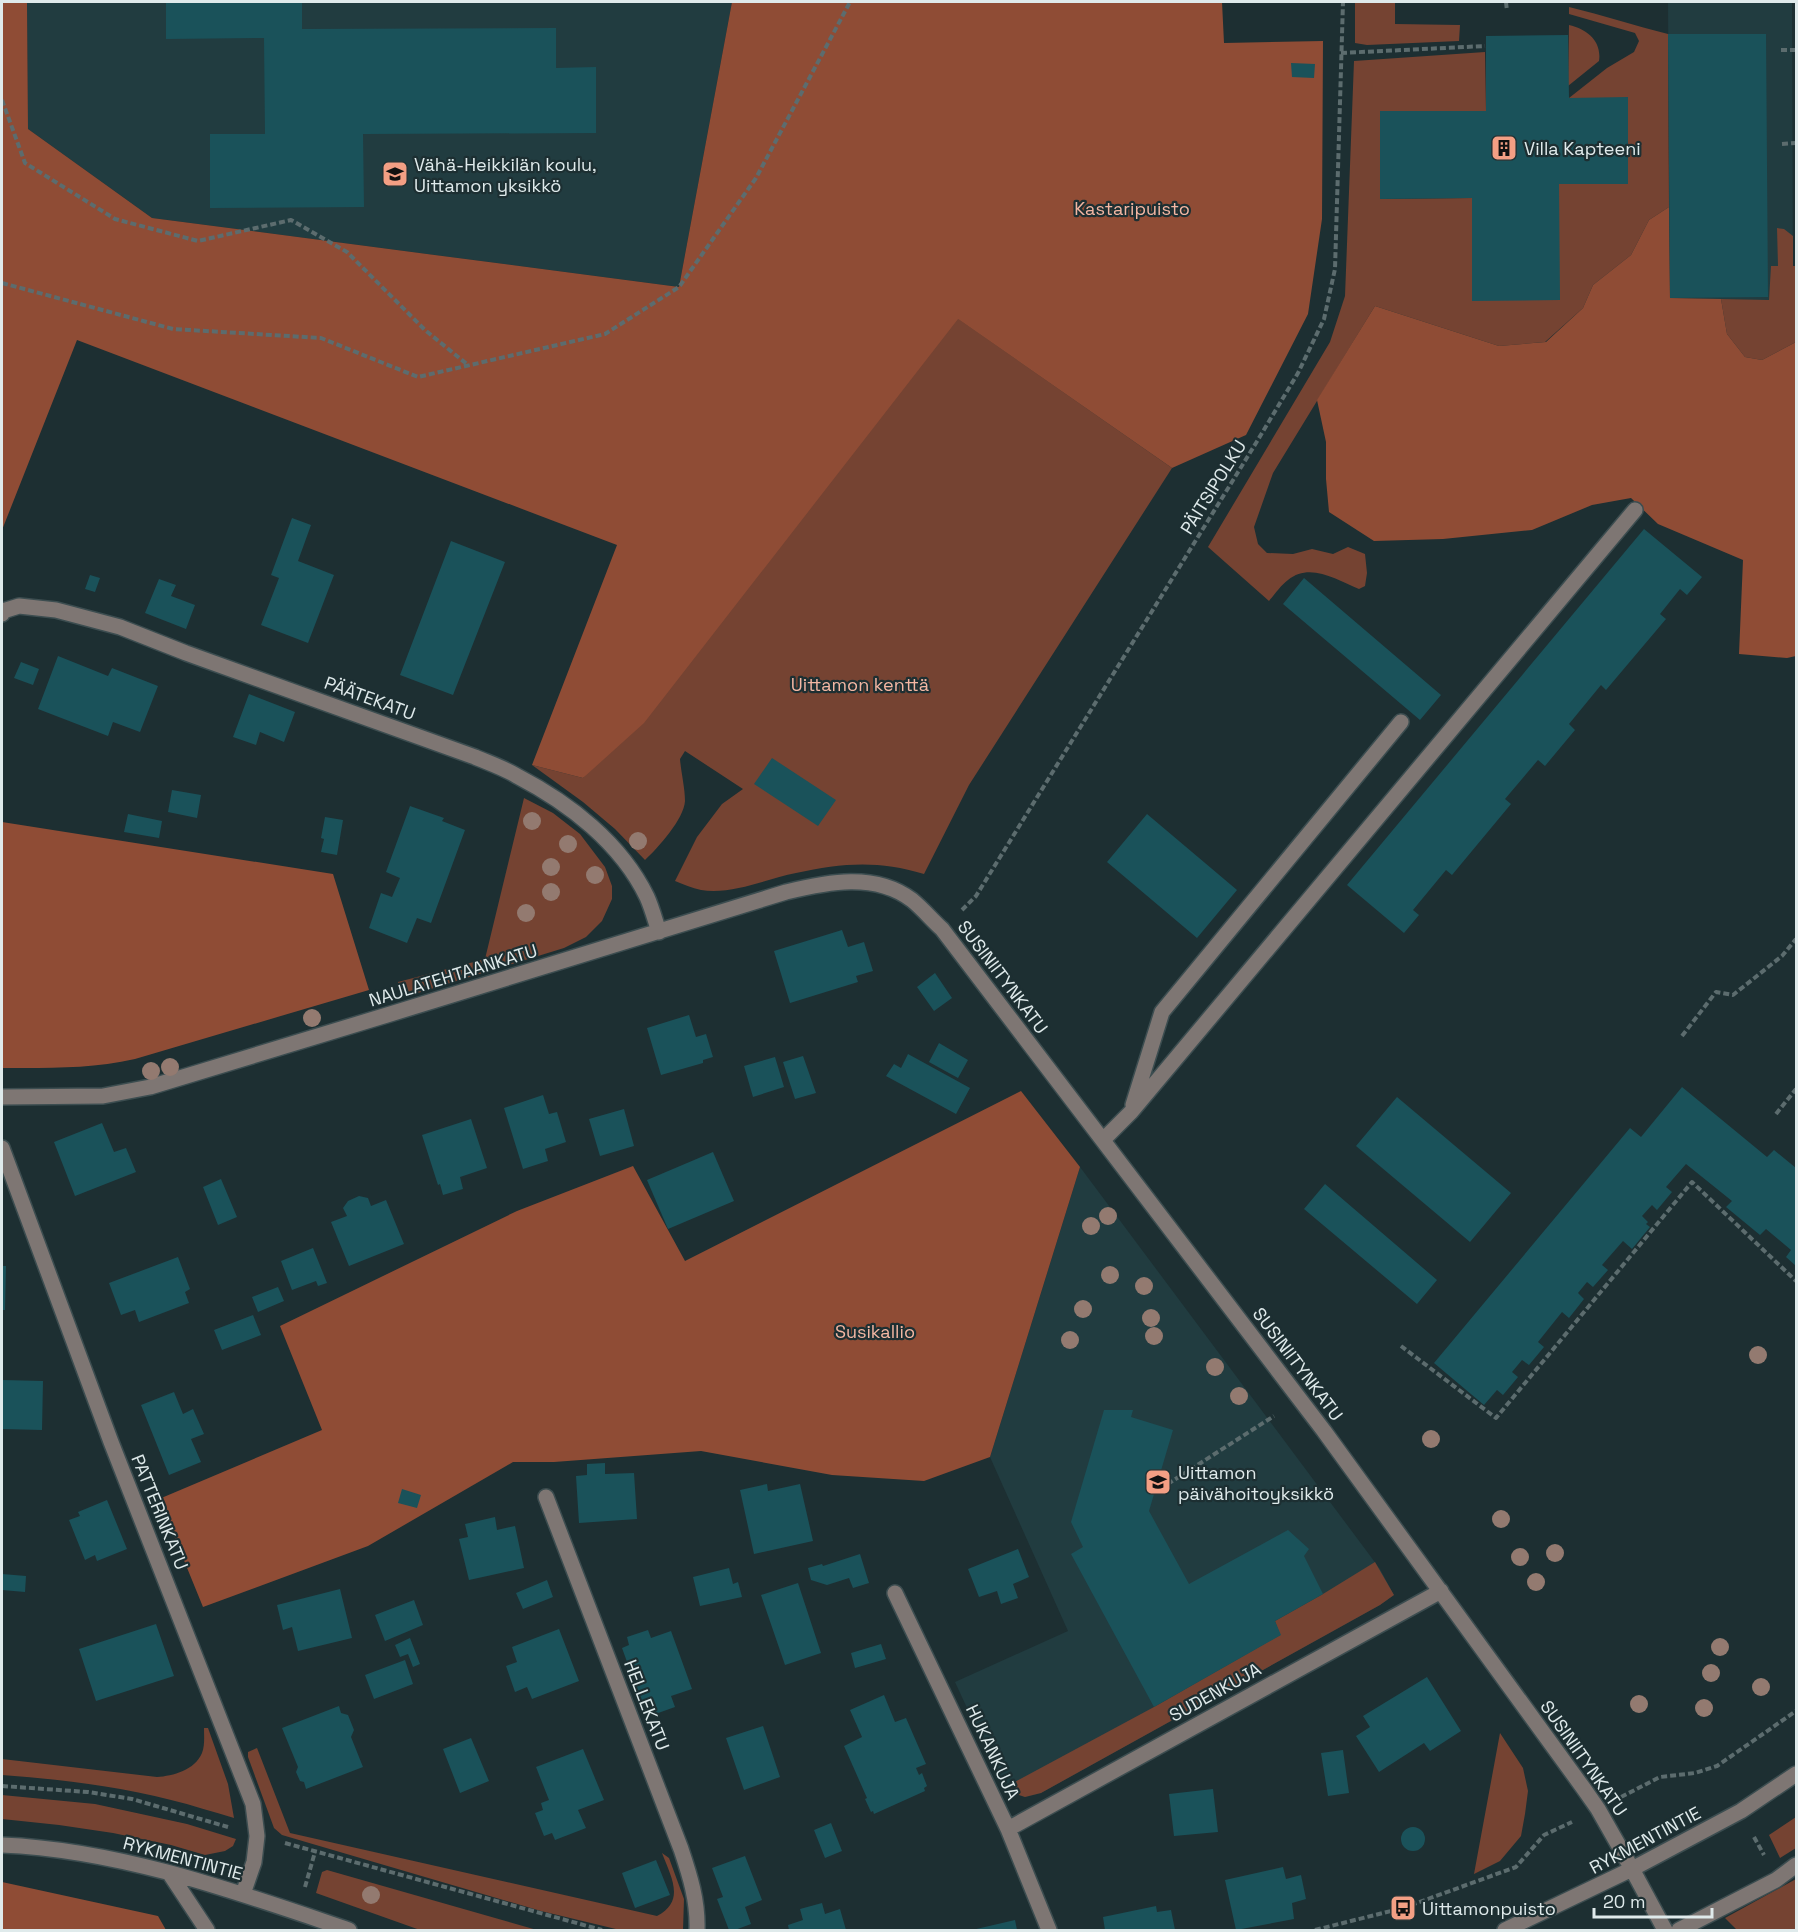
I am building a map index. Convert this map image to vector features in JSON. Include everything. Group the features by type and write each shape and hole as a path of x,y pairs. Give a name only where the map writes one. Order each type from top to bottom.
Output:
{"street":[{"path":"1103,1140 1131,1112 1635,510"},
{"name":"PÄÄTEKATU","path":"2,614 3,611 20,606 56,610 120,627 475,757 517,776 558,801 594,828 623,859 647,897 659,932"},
{"path":"1131,1112 1162,1012 1401,722"},
{"name":"NAULATEHTAANKATU","path":"2,1097 103,1096 150,1087 821,883 845,881 874,884 911,899"},
{"name":"SUSINIITYNKATU","path":"911,899 942,929 1324,1431 1598,1809 1665,1930"},
{"name":"PATTERINKATU","path":"2,1148 111,1442 253,1804 257,1836 254,1862 243,1894"},
{"name":"HELLEKATU","path":"546,1497 681,1849 696,1902 697,1930"},
{"name":"SUDENKUJA","path":"1008,1829 1441,1591"},
{"name":"HUKANKUJA","path":"895,1593 1008,1829 1049,1930"},
{"name":"RYKMENTINTIE","path":"1505,1930 1632,1869 1741,1811 1797,1774"},
{"name":"RYKMENTINTIE","path":"2,1845 71,1851 117,1860 243,1894 349,1930"},
{"path":"1679,1930 1776,1880 1797,1865"},
{"path":"170,1874 207,1930"}],"path":[{"path":"2,282 173,329 321,338 418,377 605,334 680,287 756,178 850,2"},
{"name":"PÄITSIPOLKU","path":"942,929 976,896 1286,393 1324,319 1335,269 1343,2"},
{"path":"1506,2 1507,11"},
{"path":"1341,53 1485,46"},
{"path":"1781,50 1797,50"},
{"path":"2,100 25,163 115,219 198,241 291,220 347,252 425,330 468,365"},
{"path":"1782,144 1797,143"},
{"path":"1682,1036 1716,992 1733,995 1782,956 1797,939"},
{"path":"1776,1114 1797,1089"},
{"path":"1401,1346 1496,1418 1692,1182 1797,1281"},
{"path":"1160,1490 1274,1416"},
{"path":"1660,1777 1695,1773 1717,1766 1797,1711"},
{"path":"2,1786 88,1792 132,1799 257,1836 602,1930"},
{"path":"1315,1930 1403,1908 1515,1867 1544,1835"},
{"path":"305,1887 315,1852"}],"shaded area":[{"name":"Vähä-Heikkilän koulu, Uittamon yksikkö","path":"27,2 732,2 679,287 152,218 28,129"},
{"path":"1668,2 1792,2 1793,301 1670,298"},
{"name":"Uittamon päivähoitoyksikkö","path":"1080,1167 1380,1569 1394,1595 1380,1605 1041,1793 1025,1797 1010,1792 1000,1779 955,1682 1068,1631 990,1457"}],"green space":[{"name":"Kastaripuisto","path":"2,2 27,2 28,129 152,218 679,287 732,2 1222,2 1224,43 1323,41 1322,219 1308,314 1246,435 1172,468 958,319 644,723 583,778 532,765 617,545 77,340 2,530"},
{"path":"1355,2 1395,2 1395,24 1460,25 1459,41 1367,45 1355,43"},
{"path":"1569,7 1668,34 1669,207 1649,220 1631,255 1593,285 1583,308 1545,342 1499,346 1375,306 1273,473 1254,527 1258,544 1267,553 1293,554 1312,549 1333,554 1348,547 1365,554 1367,573 1365,586 1359,589 1324,574 1305,573 1288,580 1269,601 1208,547 1330,342 1345,296 1354,61 1485,52 1486,111 1380,112 1380,199 1472,198 1472,300 1559,300 1559,184 1628,184 1628,98 1569,98 1607,68 1634,52 1639,41 1635,33 1569,14"},
{"path":"1569,25 1592,37 1598,48 1599,61 1568,86"},
{"path":"1669,207 1670,298 1721,299 1727,334 1745,357 1762,360 1796,342 1796,656 1787,658 1739,654 1743,560 1658,524 1631,498 1592,505 1532,530 1443,539 1374,541 1329,512 1326,442 1317,400 1375,306 1499,346 1546,342 1583,308 1593,285 1631,255 1649,220"},
{"path":"1777,228 1784,229 1793,236 1793,266 1796,266 1796,342 1762,360 1745,357 1727,334 1721,299 1769,300 1771,266 1778,266"},
{"name":"Uittamon kenttä","path":"957,318 1172,468 969,785 924,874 891,867 860,864 813,870 725,890 701,890 675,881 697,837 722,804 743,789 685,751 680,759 685,796 684,808 670,833 645,860 615,829 583,802 532,765 583,778"},
{"path":"524,798 553,813 580,834 605,867 612,886 612,899 602,921 586,937 564,948 408,996 400,992 398,982 485,959"},
{"path":"2,822 333,874 369,990 135,1059 85,1066 2,1068"},
{"name":"Susikallio","path":"1021,1091 1080,1167 990,1457 924,1481 832,1475 701,1451 554,1462 513,1462 368,1546 203,1607 159,1499 322,1430 280,1326 517,1211 633,1166 685,1261"},
{"path":"1375,1562 1394,1595 1380,1605 1041,1793 1025,1797 1010,1792 1011,1784 1154,1707 1280,1635 1275,1621"},
{"path":"204,1728 208,1728 228,1784 234,1818 179,1802 108,1787 2,1775 2,1759 157,1777 170,1775 189,1768 199,1759 204,1747"},
{"path":"1500,1733 1523,1768 1528,1791 1521,1836 1500,1861 1474,1874"},
{"path":"257,1748 290,1833 657,1916 666,1910 674,1896 672,1880 662,1853 669,1858 684,1899 683,1930 620,1930 541,1911 282,1835 274,1828 248,1757 248,1752"},
{"path":"2,1795 95,1804 187,1824 236,1839 233,1846 225,1851 205,1855 171,1845 113,1833 2,1819"},
{"path":"1796,1817 1796,1848 1780,1858 1769,1835"},
{"path":"327,1870 537,1930 420,1930 316,1893 322,1872"},
{"path":"1796,1879 1796,1930 1737,1930 1725,1918"},
{"path":"2,1882 158,1916 166,1930 2,1930"}],"building":[{"path":"166,2 302,2 302,29 556,28 556,68 596,67 596,133 363,134 364,207 210,208 210,134 265,134 264,38 166,39"},
{"path":"1668,34 1766,34 1768,297 1670,298"},
{"name":"Villa Kapteeni","path":"1568,35 1569,98 1628,97 1628,184 1559,184 1560,300 1472,301 1472,198 1380,199 1380,111 1486,111 1486,36"},
{"path":"1291,63 1315,64 1314,78 1292,77"},
{"path":"292,518 311,525 298,561 334,575 308,643 261,625 279,578 271,575"},
{"path":"1644,529 1702,577 1687,595 1680,589 1660,614 1666,619 1606,690 1601,685 1569,724 1575,730 1545,766 1538,760 1505,799 1511,804 1452,875 1446,870 1413,910 1419,915 1404,933 1347,885"},
{"path":"451,541 505,562 453,695 400,675"},
{"path":"90,575 100,578 95,592 85,589"},
{"path":"1304,578 1441,695 1420,720 1283,604"},
{"path":"159,579 176,585 171,596 195,605 186,629 145,613"},
{"path":"58,656 108,676 112,668 158,686 140,732 113,722 108,736 38,709"},
{"path":"21,662 39,669 33,685 14,678"},
{"path":"249,694 295,712 284,742 260,732 256,745 233,737"},
{"path":"772,758 836,800 818,826 754,784"},
{"path":"172,790 201,795 197,818 168,812"},
{"path":"410,806 444,818 442,821 465,830 431,923 417,918 407,943 369,928 381,893 392,897 400,878 386,872"},
{"path":"128,814 162,821 159,838 124,832"},
{"path":"1147,814 1237,890 1197,938 1107,862"},
{"path":"325,817 343,820 337,855 321,852"},
{"path":"842,930 848,947 864,942 873,971 856,976 858,982 790,1003 774,951"},
{"path":"935,973 952,998 934,1011 917,987"},
{"path":"689,1015 696,1037 706,1034 713,1057 703,1060 703,1063 661,1075 647,1028"},
{"path":"939,1043 968,1060 958,1078 929,1062"},
{"path":"908,1054 970,1088 956,1114 886,1076 894,1064 901,1068"},
{"path":"803,1056 816,1093 795,1099 783,1062"},
{"path":"775,1057 784,1087 753,1097 744,1066"},
{"path":"1682,1087 1767,1157 1774,1150 1796,1168 1796,1266 1786,1257 1791,1250 1766,1229 1760,1235 1726,1207 1732,1201 1686,1164 1666,1187 1672,1192 1657,1210 1652,1205 1642,1216 1650,1227 1632,1249 1623,1241 1602,1265 1608,1270 1593,1287 1587,1282 1578,1293 1584,1299 1569,1318 1562,1312 1538,1342 1544,1347 1529,1365 1522,1360 1512,1372 1518,1377 1503,1395 1497,1390 1484,1405 1434,1363 1630,1128 1641,1137"},
{"path":"543,1095 549,1114 557,1112 566,1142 545,1149 548,1161 523,1169 504,1108"},
{"path":"1397,1097 1511,1193 1470,1242 1356,1146"},
{"path":"624,1109 634,1146 600,1156 589,1119"},
{"path":"471,1119 487,1168 460,1177 463,1189 443,1195 422,1135"},
{"path":"102,1123 114,1152 126,1148 136,1172 75,1196 54,1142"},
{"path":"713,1152 734,1201 668,1229 647,1180"},
{"path":"221,1179 237,1217 218,1225 203,1187"},
{"path":"1325,1184 1437,1280 1417,1304 1304,1209"},
{"path":"359,1196 368,1198 371,1206 386,1200 404,1244 349,1266 331,1222 347,1216 343,1208 348,1201"},
{"path":"313,1248 327,1283 318,1286 316,1281 292,1290 281,1261"},
{"path":"178,1257 190,1289 185,1292 189,1303 139,1322 135,1310 121,1315 109,1283"},
{"path":"2,1266 6,1266 5,1310 2,1310"},
{"path":"278,1287 284,1301 258,1312 252,1297"},
{"path":"253,1315 261,1335 222,1350 214,1330"},
{"path":"2,1380 43,1381 42,1430 2,1429"},
{"path":"174,1392 183,1414 193,1409 204,1434 191,1439 201,1462 169,1475 141,1405"},
{"path":"1104,1410 1133,1410 1131,1417 1173,1430 1149,1511 1189,1584 1288,1530 1309,1549 1304,1556 1323,1594 1275,1621 1281,1635 1154,1707 1071,1554 1083,1547 1071,1522"},
{"path":"605,1463 605,1474 634,1473 637,1519 579,1523 576,1476 587,1475 587,1464"},
{"path":"767,1484 768,1491 800,1484 813,1541 754,1554 740,1490"},
{"path":"402,1489 421,1495 417,1508 398,1503"},
{"path":"107,1500 127,1549 97,1561 95,1555 85,1560 69,1520 80,1516 78,1512"},
{"path":"495,1517 497,1530 515,1526 524,1568 469,1580 459,1539 468,1537 465,1524"},
{"path":"1018,1549 1029,1577 1013,1584 1018,1598 1001,1604 997,1591 979,1597 968,1569"},
{"path":"860,1554 869,1583 853,1588 849,1578 827,1585 811,1580 808,1568 822,1564 823,1566"},
{"path":"729,1568 733,1584 738,1582 742,1597 700,1606 693,1577"},
{"path":"2,1574 26,1576 25,1592 2,1590"},
{"path":"547,1580 553,1597 523,1609 516,1593"},
{"path":"798,1583 821,1653 785,1665 761,1595"},
{"path":"340,1589 352,1638 298,1651 292,1627 283,1630 277,1605"},
{"path":"414,1600 423,1625 385,1641 375,1615"},
{"path":"156,1624 174,1676 96,1701 79,1649"},
{"path":"559,1629 579,1681 532,1699 527,1687 515,1692 506,1666 517,1662 512,1647"},
{"path":"648,1630 651,1638 671,1631 692,1689 671,1696 675,1707 647,1717 622,1648 629,1645 627,1637"},
{"path":"410,1638 420,1664 413,1667 408,1654 400,1657 395,1645"},
{"path":"881,1644 886,1659 855,1668 851,1653"},
{"path":"405,1660 413,1684 374,1699 365,1675"},
{"path":"1427,1677 1461,1731 1430,1751 1424,1743 1379,1772 1356,1736 1370,1727 1363,1716"},
{"path":"884,1695 895,1722 906,1718 926,1764 916,1768 919,1775 922,1773 927,1786 924,1788 925,1791 874,1814 865,1799 867,1798 844,1746 862,1737 850,1710"},
{"path":"339,1706 341,1713 348,1715 354,1730 351,1737 363,1767 306,1789 304,1782 300,1781 296,1772 298,1767 282,1728"},
{"path":"763,1726 780,1777 744,1790 726,1738"},
{"path":"471,1738 489,1781 460,1793 443,1749"},
{"path":"583,1749 604,1800 578,1810 586,1828 555,1840 552,1833 544,1836 535,1813 543,1810 541,1803 549,1800 536,1767"},
{"path":"1343,1750 1349,1793 1328,1796 1321,1753"},
{"path":"1213,1789 1218,1832 1174,1836 1169,1794"},
{"path":"831,1823 842,1851 825,1858 814,1830"},
{"path":"1413,1827 1421,1831 1425,1839 1421,1847 1413,1851 1405,1847 1401,1839 1405,1831"},
{"path":"745,1856 762,1900 745,1907 751,1924 729,1930 717,1899 723,1897 712,1868"},
{"path":"656,1860 670,1895 635,1908 622,1873"},
{"path":"1283,1867 1286,1879 1301,1875 1306,1899 1292,1903 1294,1919 1236,1930 1225,1880"},
{"path":"822,1903 825,1914 840,1909 846,1930 789,1930 788,1925 803,1920 800,1909"},
{"path":"1156,1906 1157,1912 1171,1910 1175,1930 1105,1930 1103,1917"},
{"path":"1015,1920 1017,1930 972,1930"}],"place":[{"name":"Villa Kapteeni","path":"1504,148"},
{"name":"Vähä-Heikkilän koulu, Uittamon yksikkö","path":"395,174"},
{"name":"Uittamon päivähoitoyksikkö","path":"1158,1482"},
{"name":"Uittamonpuisto","path":"1403,1908"}]}
